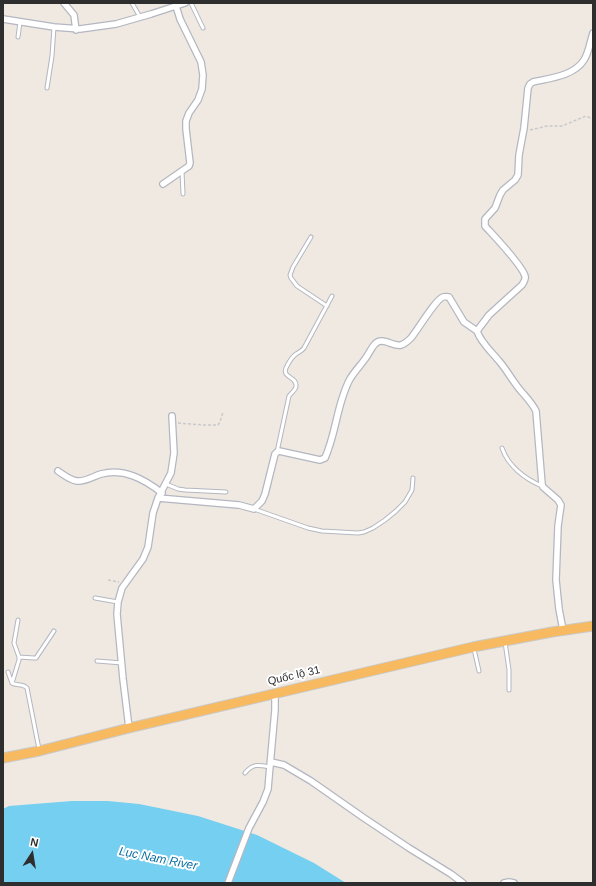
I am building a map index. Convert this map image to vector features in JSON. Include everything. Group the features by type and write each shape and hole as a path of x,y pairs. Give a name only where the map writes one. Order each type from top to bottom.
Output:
{"highway":[{"name":"Quốc lộ 31","path":"3,758 39,751 275,693 473,647 563,630 593,626"}],"street":[{"path":"64,3 74,15 76,30"},
{"path":"3,19 76,30 116,24 140,18 185,3"},
{"path":"163,184 188,168 190,163 186,120 198,100 202,89 204,75 201,62 180,19 176,6"},
{"path":"477,331 489,315 522,285 525,280 525,276 521,268 485,226 485,219 495,208 503,190 515,180 518,175 519,155 530,84 565,74 581,65 585,58 593,33"},
{"path":"158,498 239,505 254,509 262,501 265,494 275,454 277,452 279,451 320,460 326,458 343,396 350,378 375,344 380,341 402,345 410,338 441,297 449,297 464,322 477,331 479,336 533,404 536,411 541,481 543,487 558,500 561,505 558,526 556,580 563,630"},
{"path":"129,728 117,614 118,602 122,588 143,559 148,547 153,513 158,498 171,473 174,453 172,419"},
{"path":"58,471 71,479 79,481 102,474 121,472 138,477 150,483 162,492"},
{"path":"228,883 249,828 268,789 271,765 275,693"},
{"path":"271,765 284,765 311,781 463,883"},
{"path":"504,883 514,883"}],"lane":[{"path":"132,3 140,18"},
{"path":"191,3 203,28"},
{"path":"18,37 20,22"},
{"path":"47,88 52,56 54,27"},
{"path":"182,171 183,194"},
{"path":"311,237 293,267 290,275 297,286 327,306"},
{"path":"277,452 289,396 296,389 296,382 286,374 286,368 295,355 304,348 332,296"},
{"path":"502,448 507,459 522,475 543,487"},
{"path":"254,509 308,528 322,531 364,532 384,520 405,502 412,490 413,478"},
{"path":"166,484 185,490 226,492"},
{"path":"95,598 118,602"},
{"path":"12,683 19,660 14,643 18,620"},
{"path":"19,657 36,658 54,631"},
{"path":"505,641 509,670 509,690"},
{"path":"473,647 479,671"},
{"path":"97,661 122,663"},
{"path":"8,672 12,683"},
{"path":"12,683 22,685 27,688 39,751"},
{"path":"245,773 253,766 271,765"}],"path":[{"path":"523,132 547,126 562,126 586,116 593,119"},
{"path":"172,419 203,425 214,425 220,422 223,412"},
{"path":"108,580 120,583 122,588"}],"water":[{"name":"Lục Nam River","path":"72,801 108,801 139,804 198,816 257,835 314,863 346,883 3,883 3,809 9,806"}]}
